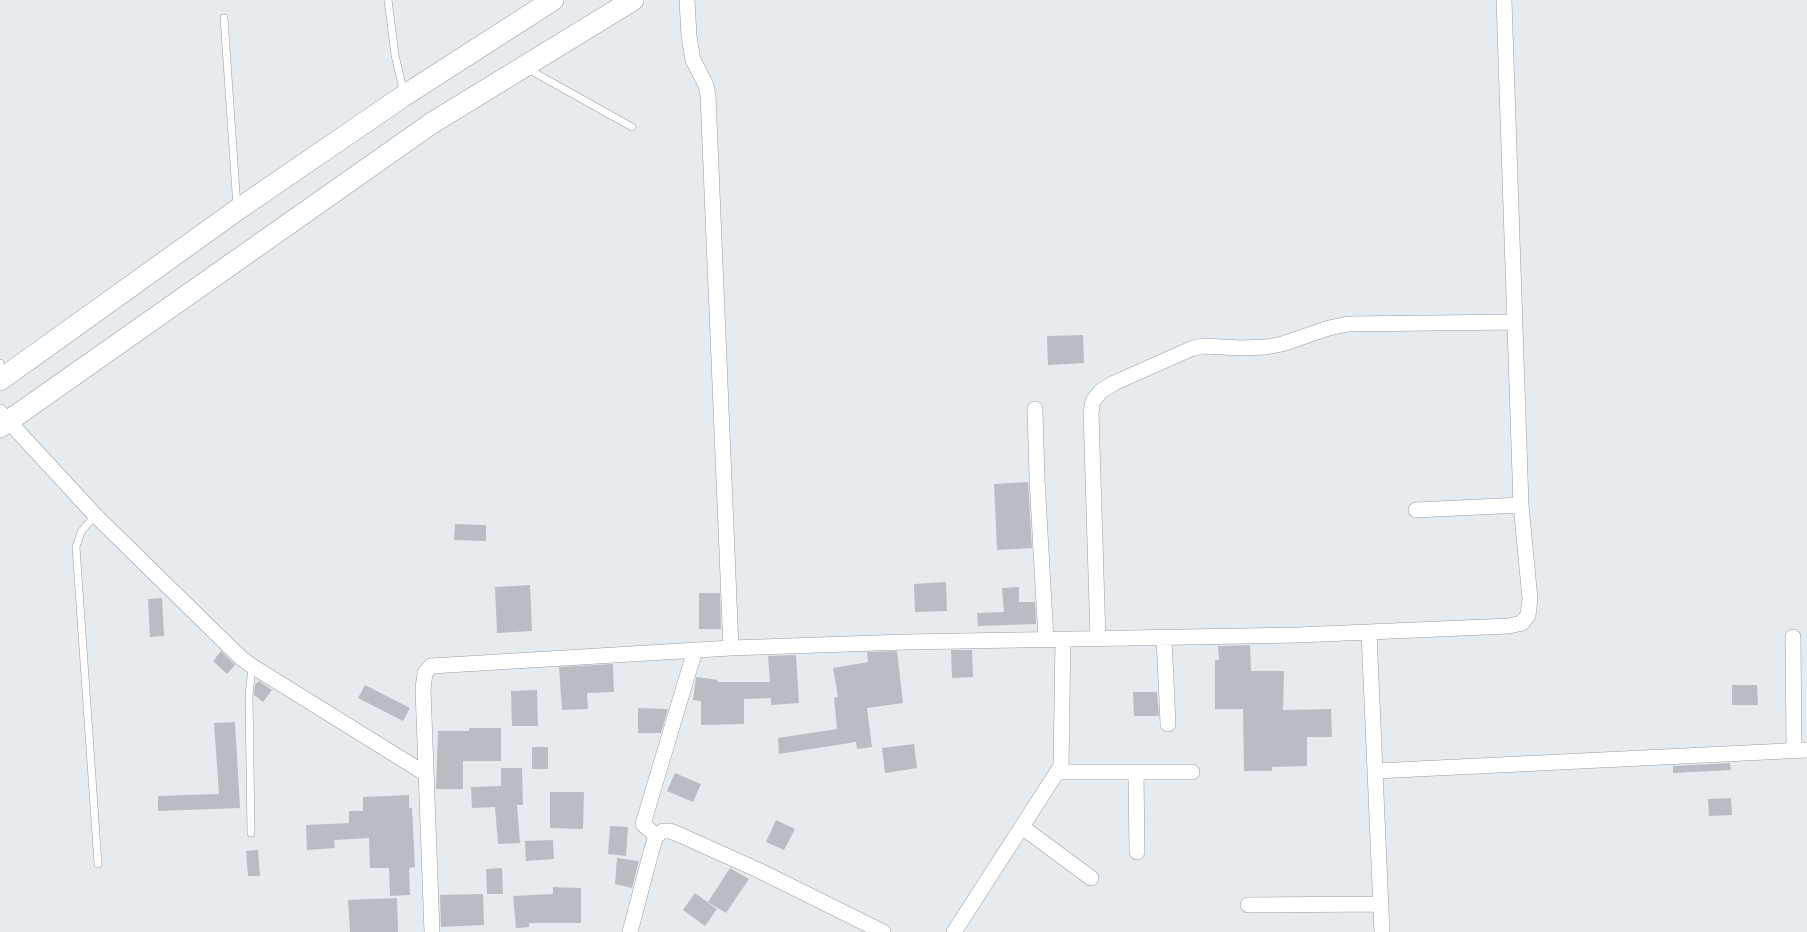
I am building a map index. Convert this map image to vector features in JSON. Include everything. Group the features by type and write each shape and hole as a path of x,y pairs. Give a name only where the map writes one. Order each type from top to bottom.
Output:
{"street":[{"path":"0,374 405,96 553,0"},
{"path":"426,774 252,666 224,642 95,515 3,420 432,123 633,0"},
{"path":"687,0 689,36 693,60 706,85 708,95 731,648"},
{"path":"432,932 423,689 425,673 431,666 731,648 906,642 1164,638 1369,632 1510,626 1522,623 1528,615 1530,600 1521,505 1504,0"},
{"path":"1098,639 1091,412 1093,401 1101,390 1193,348 1204,346 1241,348 1266,347 1282,344 1329,328 1348,324 1515,322"},
{"path":"1035,409 1037,479 1046,640"},
{"path":"1416,510 1521,505"},
{"path":"1369,632 1382,932"},
{"path":"1375,771 1800,750 1793,636"},
{"path":"1164,638 1168,724"},
{"path":"954,932 1061,766 1063,746 1063,639"},
{"path":"656,836 643,824 695,650"},
{"path":"1058,772 1192,772"},
{"path":"1136,772 1137,852"},
{"path":"1022,827 1092,878"},
{"path":"630,932 656,836 663,831 670,831 680,835 758,870 883,932"},
{"path":"1248,905 1380,904"}],"lane":[{"path":"388,0 395,55 405,96"},
{"path":"224,18 237,210"},
{"path":"525,67 632,127"},
{"path":"95,515 81,532 76,547 98,864"},
{"path":"251,832 249,696 252,666"}],"building":[{"path":"1083,335 1084,363 1048,365 1047,336"},
{"path":"1028,482 1032,548 997,550 994,484"},
{"path":"455,524 486,525 486,541 454,540"},
{"path":"946,582 947,611 915,612 914,584"},
{"path":"530,585 532,631 497,633 495,587"},
{"path":"1019,587 1019,602 1035,602 1036,624 978,626 977,613 1004,612 1002,588"},
{"path":"699,593 720,593 721,629 699,629"},
{"path":"162,598 164,636 150,637 148,599"},
{"path":"1250,645 1251,671 1284,671 1283,710 1331,709 1332,737 1307,737 1307,766 1272,767 1272,771 1244,771 1243,709 1215,709 1215,660 1219,660 1218,646"},
{"path":"951,650 972,650 973,677 952,678"},
{"path":"221,651 235,665 227,674 213,661"},
{"path":"897,651 903,703 867,708 872,747 857,749 856,742 779,754 778,738 837,729 834,698 838,697 833,668 868,662 867,652"},
{"path":"796,655 799,703 771,705 771,698 744,699 744,724 701,725 701,701 693,700 696,677 718,680 717,682 770,682 768,656"},
{"path":"613,664 614,692 587,693 588,709 562,710 559,667"},
{"path":"259,681 272,690 263,702 254,695 255,685"},
{"path":"365,685 410,708 403,721 358,698"},
{"path":"1732,685 1757,685 1758,705 1732,705"},
{"path":"537,690 538,726 512,726 511,691"},
{"path":"1133,692 1157,692 1159,716 1134,716"},
{"path":"638,708 668,709 661,733 638,733"},
{"path":"235,722 240,808 158,811 158,796 219,794 214,723"},
{"path":"469,728 501,728 501,761 463,761 463,789 436,789 438,731 469,731"},
{"path":"914,744 917,768 885,773 882,748"},
{"path":"532,747 548,747 548,769 532,769"},
{"path":"1730,763 1731,770 1673,773 1673,766"},
{"path":"501,768 522,768 523,805 517,805 520,843 498,844 495,807 472,808 471,787 501,786"},
{"path":"675,773 701,784 693,802 667,791"},
{"path":"550,792 584,792 583,829 550,828"},
{"path":"409,795 409,808 412,808 415,867 409,868 410,895 390,896 389,868 370,868 369,838 334,840 335,848 307,850 306,825 349,823 349,811 363,811 363,797"},
{"path":"1731,798 1732,815 1709,816 1708,799"},
{"path":"776,820 795,829 784,850 766,842"},
{"path":"610,826 628,827 626,856 608,854"},
{"path":"553,840 554,859 526,861 525,841"},
{"path":"258,850 260,876 248,876 246,851"},
{"path":"617,858 639,861 632,888 615,884"},
{"path":"502,868 503,894 487,894 486,869"},
{"path":"730,868 749,879 726,913 708,902"},
{"path":"553,887 581,888 581,923 529,923 529,927 516,928 513,896 553,894"},
{"path":"695,893 717,909 705,926 683,910"},
{"path":"483,894 484,925 441,927 440,895"},
{"path":"397,898 398,932 350,932 348,900"}]}
